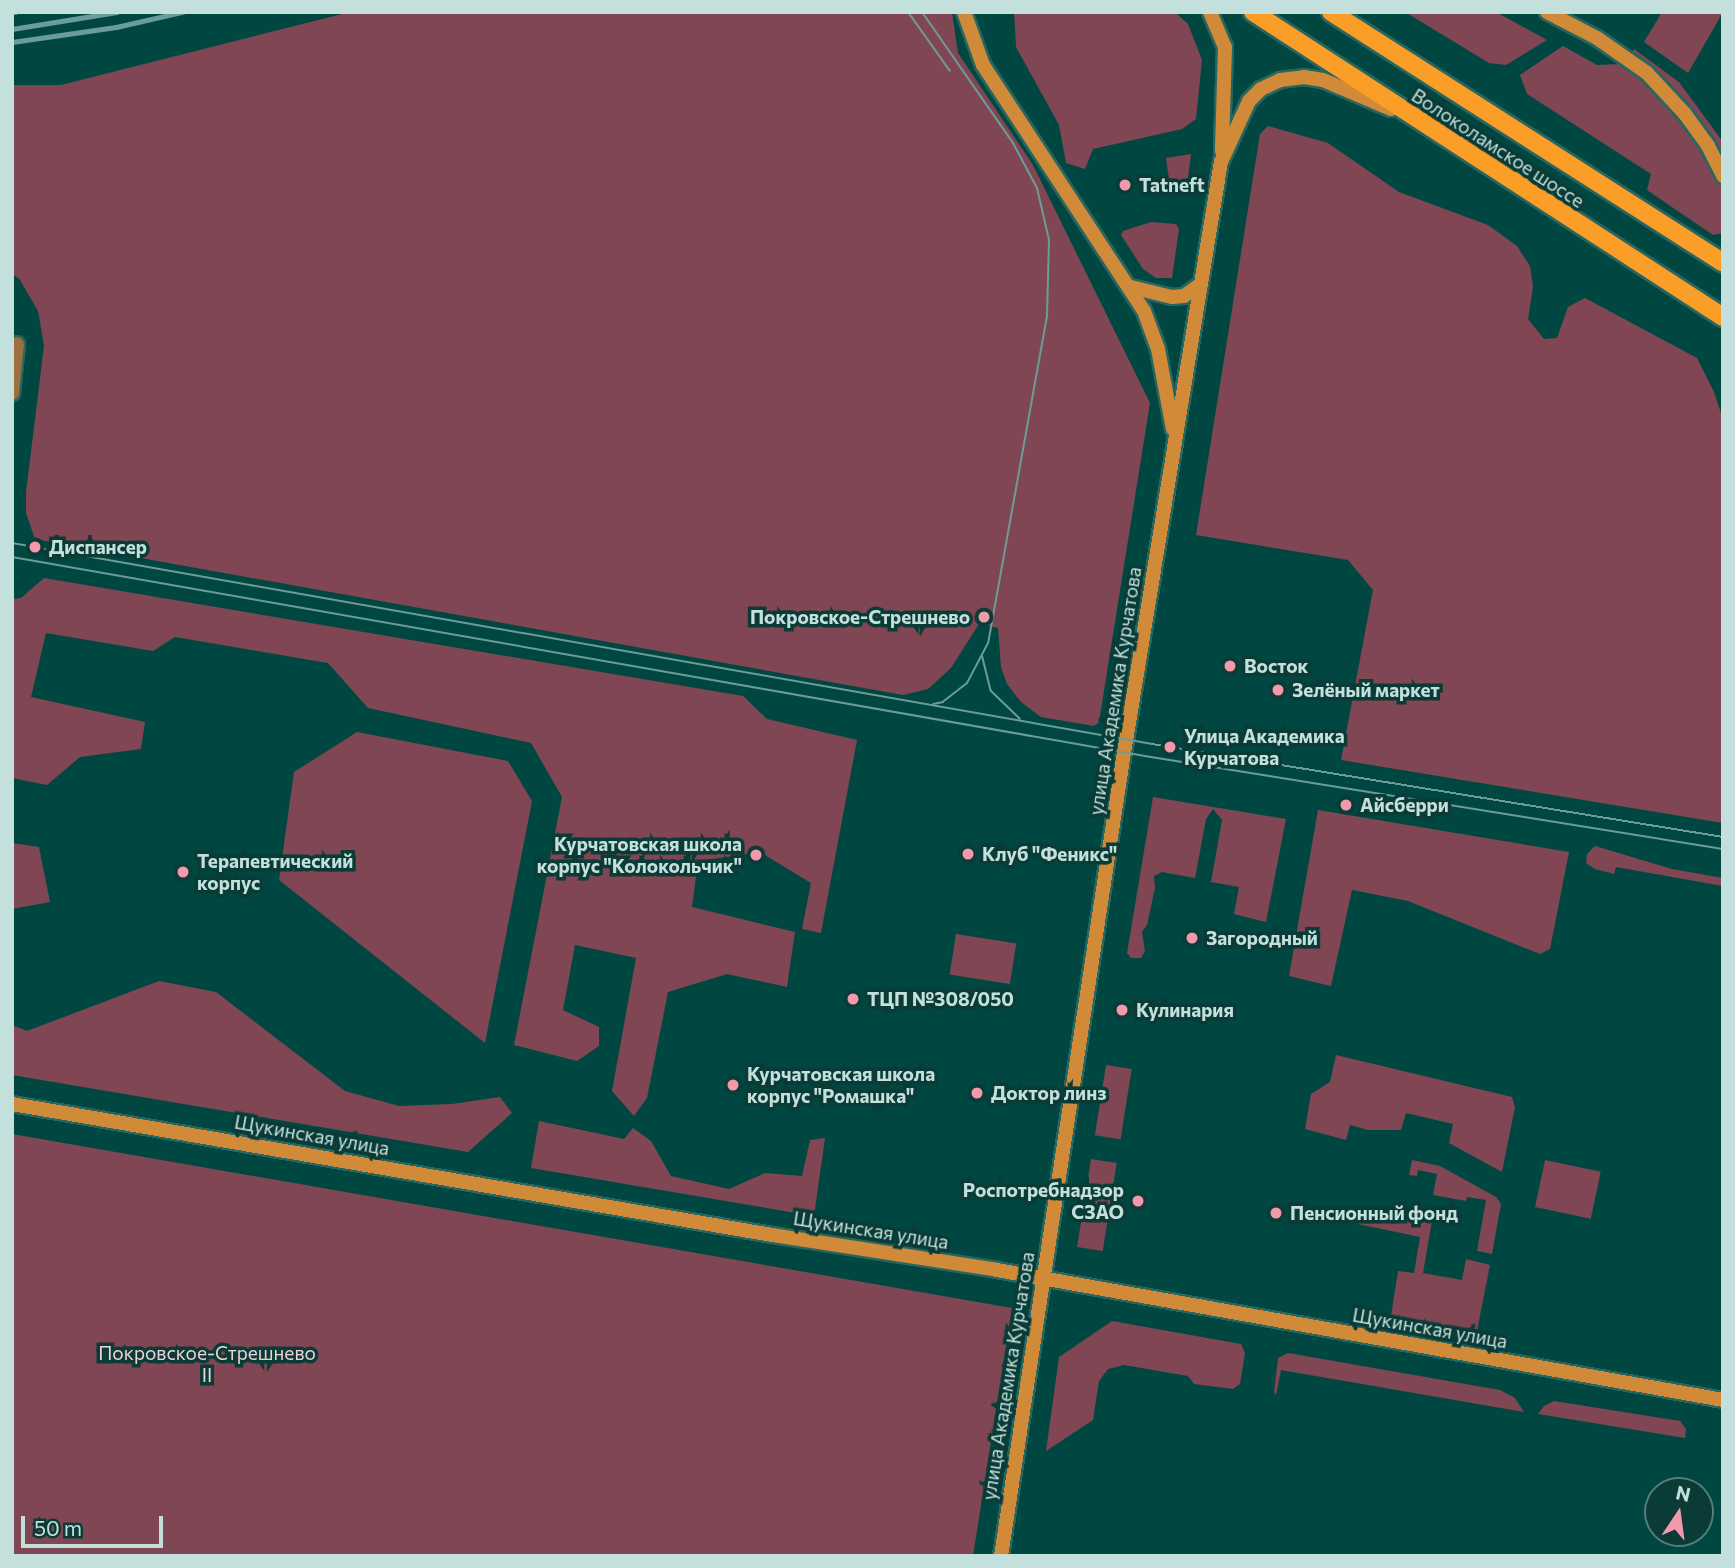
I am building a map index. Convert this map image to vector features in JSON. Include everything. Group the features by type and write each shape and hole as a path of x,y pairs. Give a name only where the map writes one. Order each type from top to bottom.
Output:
{"main road":[{"path":"964,12 973,42 996,84 1131,287 1158,349 1175,440"},
{"path":"1210,12 1225,47 1221,162"},
{"name":"Волоколамское шоссе","path":"1253,12 1414,120 1723,317"},
{"name":"Волоколамское шоссе","path":"1331,12 1723,263"},
{"path":"1547,12 1597,38 1647,74 1685,114 1708,146 1723,176"},
{"name":"улица Академика Курчатова","path":"1001,1556 1042,1279 1221,162 1249,101 1269,85 1292,77 1323,80 1345,87 1414,120"},
{"path":"1131,287 1172,297 1184,296 1201,284"},
{"name":"Щукинская улица","path":"12,1104 1042,1279 1723,1400"}],"street":[{"path":"12,393 17,344"}],"green space":[{"path":"350,12 952,12 958,53 1033,165 1150,403 1099,722 1094,726 1041,717 1021,702 1007,684 1001,667 998,628 979,624 951,668 928,689 903,695 35,539 26,513 26,492 44,346 38,311 20,280 12,273 12,85 61,85"},
{"path":"1014,12 1175,12 1188,24 1202,60 1196,119 1182,129 1093,149 1085,169 1066,163 1059,125 1016,47"},
{"path":"1405,12 1496,12 1547,40 1506,65 1489,63"},
{"path":"1662,12 1723,12 1688,73 1644,42"},
{"path":"1563,46 1597,65 1621,64 1634,49 1679,82 1723,142 1723,233 1713,235 1647,190 1651,174 1527,94 1520,75"},
{"path":"1268,126 1328,143 1399,192 1488,225 1517,246 1530,266 1533,287 1528,319 1544,339 1557,338 1568,307 1585,298 1697,358 1714,392 1723,419 1723,823 1341,760 1373,590 1348,560 1196,535 1260,134"},
{"path":"1191,154 1186,193 1171,195 1166,158"},
{"path":"1151,222 1176,224 1179,229 1172,278 1156,278 1143,269 1121,235 1123,231"},
{"path":"44,578 743,696 767,719 857,740 821,933 802,929 811,883 760,852 698,861 692,907 795,932 787,987 727,974 668,992 647,1098 634,1116 612,1091 636,958 575,945 563,1010 599,1027 599,1046 577,1061 514,1045 562,797 531,743 368,708 328,663 175,637 153,651 46,633 31,697 145,722 141,749 80,757 47,785 12,778 12,599 21,598"},
{"path":"357,732 508,761 532,801 485,1043 279,880 294,772"},
{"path":"1153,797 1286,819 1266,922 1234,914 1239,887 1211,882 1222,820 1213,809 1206,819 1195,878 1162,872 1154,876 1155,888 1147,925 1142,932 1145,951 1141,958 1131,958 1127,953"},
{"path":"1318,810 1569,852 1550,949 1540,954 1408,901 1352,890 1331,986 1289,976"},
{"path":"12,843 39,847 50,902 12,909"},
{"path":"1595,846 1672,869 1723,878 1723,886 1616,867 1614,874 1595,869 1586,863 1587,854"},
{"path":"956,934 1016,944 1010,984 950,974"},
{"path":"159,981 216,992 345,1091 399,1106 452,1104 500,1097 512,1113 468,1152 12,1075 12,1025 27,1031"},
{"path":"1336,1055 1512,1097 1515,1107 1502,1172 1449,1143 1453,1124 1406,1113 1401,1130 1368,1130 1350,1125 1346,1140 1305,1129 1311,1094 1330,1082"},
{"path":"1106,1065 1132,1069 1121,1139 1095,1135"},
{"path":"539,1121 624,1139 633,1128 651,1141 671,1176 729,1189 765,1173 802,1176 810,1140 825,1138 814,1216 531,1168"},
{"name":"Покровское-Стрешнево II","path":"12,1134 1012,1308 973,1556 12,1556"},
{"path":"1091,1159 1117,1163 1103,1251 1077,1247"},
{"path":"1412,1160 1440,1166 1496,1197 1501,1204 1492,1254 1477,1251 1486,1200 1467,1197 1466,1201 1433,1195 1437,1174 1418,1170 1417,1176 1409,1175"},
{"path":"1545,1160 1601,1172 1591,1219 1535,1207"},
{"path":"1360,1208 1413,1217 1414,1212 1433,1215 1423,1273 1462,1280 1466,1259 1490,1265 1477,1331 1391,1316 1398,1271 1414,1273 1420,1237 1358,1224"},
{"path":"1112,1321 1241,1344 1245,1353 1240,1384 1233,1389 1194,1384 1188,1376 1124,1365 1108,1369 1099,1381 1093,1420 1046,1451 1059,1357"},
{"path":"1288,1353 1500,1390 1515,1398 1524,1412 1281,1370 1276,1395 1274,1392 1278,1358"},
{"path":"1554,1401 1680,1421 1686,1429 1685,1438 1538,1414 1544,1406"}],"tram line":[{"path":"908,12 950,71"},
{"path":"922,12 1013,143 1037,188 1049,240 1047,316 988,643 967,683 943,702 933,704"},
{"path":"12,543 1152,744 1723,837"},
{"path":"12,557 1151,757 1723,849"},
{"path":"982,656 991,691 1020,719"}],"railway":[{"path":"12,29 117,12"},
{"path":"12,42 116,27 182,12"}],"place":[{"name":"Tatneft","path":"1125,185"},
{"name":"Диспансер","path":"35,547"},
{"name":"Покровское-Стрешнево","path":"984,617"},
{"name":"Восток","path":"1230,666"},
{"name":"Зелёный маркет","path":"1278,690"},
{"name":"Улица Академика Курчатова","path":"1170,747"},
{"name":"Айсберри","path":"1346,805"},
{"name":"Клуб \"Феникс\"","path":"968,854"},
{"name":"Курчатовская школа корпус \"Колокольчик\"","path":"756,855"},
{"name":"Терапевтический корпус","path":"183,872"},
{"name":"Загородный","path":"1192,938"},
{"name":"ТЦП №308/050","path":"853,999"},
{"name":"Кулинария","path":"1122,1010"},
{"name":"Курчатовская школа корпус \"Ромашка\"","path":"733,1085"},
{"name":"Доктор линз","path":"977,1093"},
{"name":"Роспотребнадзор СЗАО","path":"1138,1201"},
{"name":"Пенсионный фонд","path":"1276,1213"}]}
